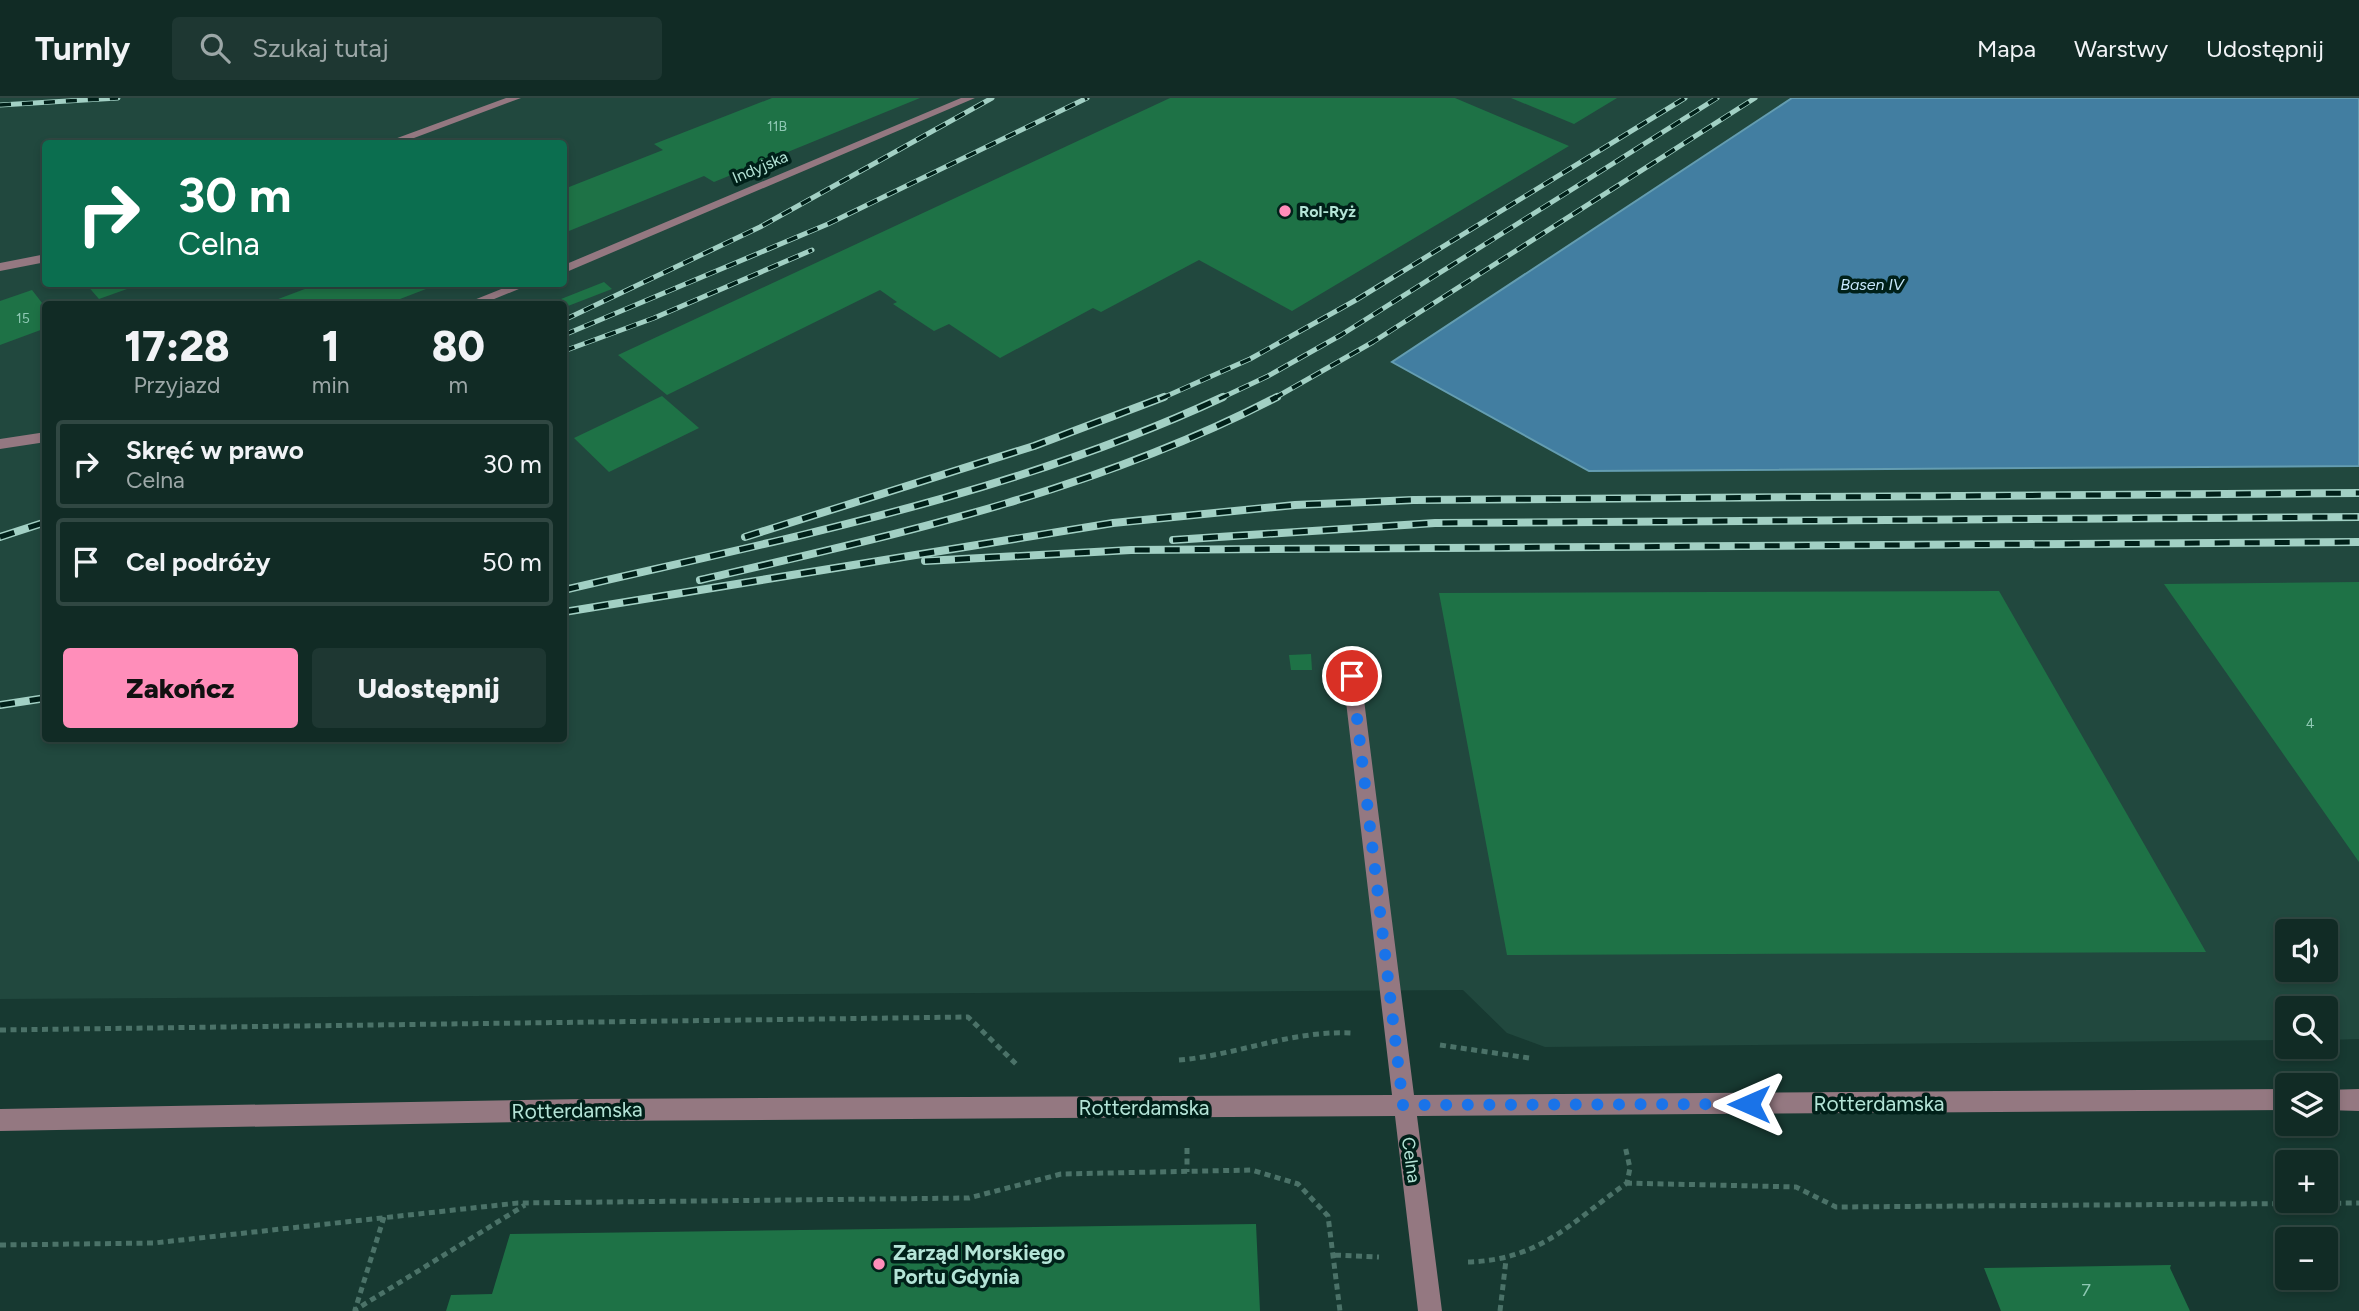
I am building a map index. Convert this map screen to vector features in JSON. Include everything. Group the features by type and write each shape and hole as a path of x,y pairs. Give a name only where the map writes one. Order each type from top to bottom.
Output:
{"street":[{"path":"397,140 516,98"},
{"name":"Indyjska","path":"567,268 970,98"},
{"path":"0,267 42,259"},
{"path":"479,301 517,287"},
{"path":"0,444 42,438"},
{"name":"Celna","path":"1352,676 1430,1311"},
{"name":"Rotterdamska","path":"0,1120 583,1110 2275,1100"},
{"path":"2338,1100 2359,1100"}],"path":[{"path":"0,1030 968,1017 1016,1065 1029,1064"},
{"path":"1172,1060 1185,1059"},
{"path":"1626,1183 1630,1168"},
{"path":"0,1245 154,1243 526,1204 969,1198 1061,1174 1252,1170 1298,1184 1328,1216 1340,1311"},
{"path":"1492,1264 1530,1253 1626,1183 1796,1187 1836,1207 2359,1203"},
{"path":"355,1310 526,1204"},
{"path":"355,1310 384,1217"},
{"path":"1500,1311 1506,1260"}],"shaded area":[{"path":"0,98 1792,98 1392,362 1589,471 2359,466 2359,1039 2338,1040 2338,996 2275,996 2275,1040 1545,1047 1507,1033 1463,990 0,999"}],"water":[{"name":"Basen IV","path":"1792,98 2359,98 2359,466 1589,471 1392,362"}],"building":[{"path":"772,98 920,98 714,182 704,176 567,232 567,188 663,150 654,144"},
{"path":"1170,98 1455,98 1569,146 1292,311 1199,260 1101,312 1093,308 1000,358 949,324 934,331 893,304 897,302 880,290 667,395 618,355"},
{"path":"1511,98 1617,98 1574,124"},
{"path":"604,282 612,289 568,306 567,301 561,299"},
{"path":"89,287 133,287 99,299"},
{"path":"310,287 431,287 395,301 273,301"},
{"path":"32,290 42,303 42,329 0,345 0,301"},
{"path":"662,396 699,428 609,472 574,438"},
{"path":"2359,582 2359,862 2164,584"},
{"path":"1999,591 2206,952 1507,955 1439,593"},
{"path":"1311,654 1312,670 1291,670 1289,655"},
{"name":"Zarząd Morskiego Portu Gdynia","path":"1256,1224 1260,1311 446,1311 451,1295 492,1294 510,1234"},
{"path":"2171,1265 2190,1311 2001,1311 1984,1268"}],"railway":[{"path":"0,105 118,98"},
{"path":"567,319 760,227 992,98"},
{"path":"567,334 828,224 1087,98"},
{"path":"1160,399 1250,359 1356,300 1685,98"},
{"path":"1219,399 1268,376 1341,335 1717,98"},
{"path":"1274,399 1373,342 1755,98"},
{"path":"567,350 654,318 812,250"},
{"path":"745,537 1034,446 1164,397"},
{"path":"567,589 816,532 982,487 1064,461 1223,397"},
{"path":"700,580 921,527 1067,484 1209,430 1274,399"},
{"path":"567,612 1113,523 1295,505 1413,500 2359,493"},
{"path":"1173,540 1435,523 2359,517"},
{"path":"0,537 42,523"},
{"path":"925,561 1131,550 2359,542"},
{"path":"0,705 42,699"}],"place":[{"name":"Rol-Ryż","path":"1285,211"},
{"name":"Zarząd Morskiego Portu Gdynia","path":"879,1264"}],"route":[{"path":"1352,676 1403,1105 1749,1104"}]}
